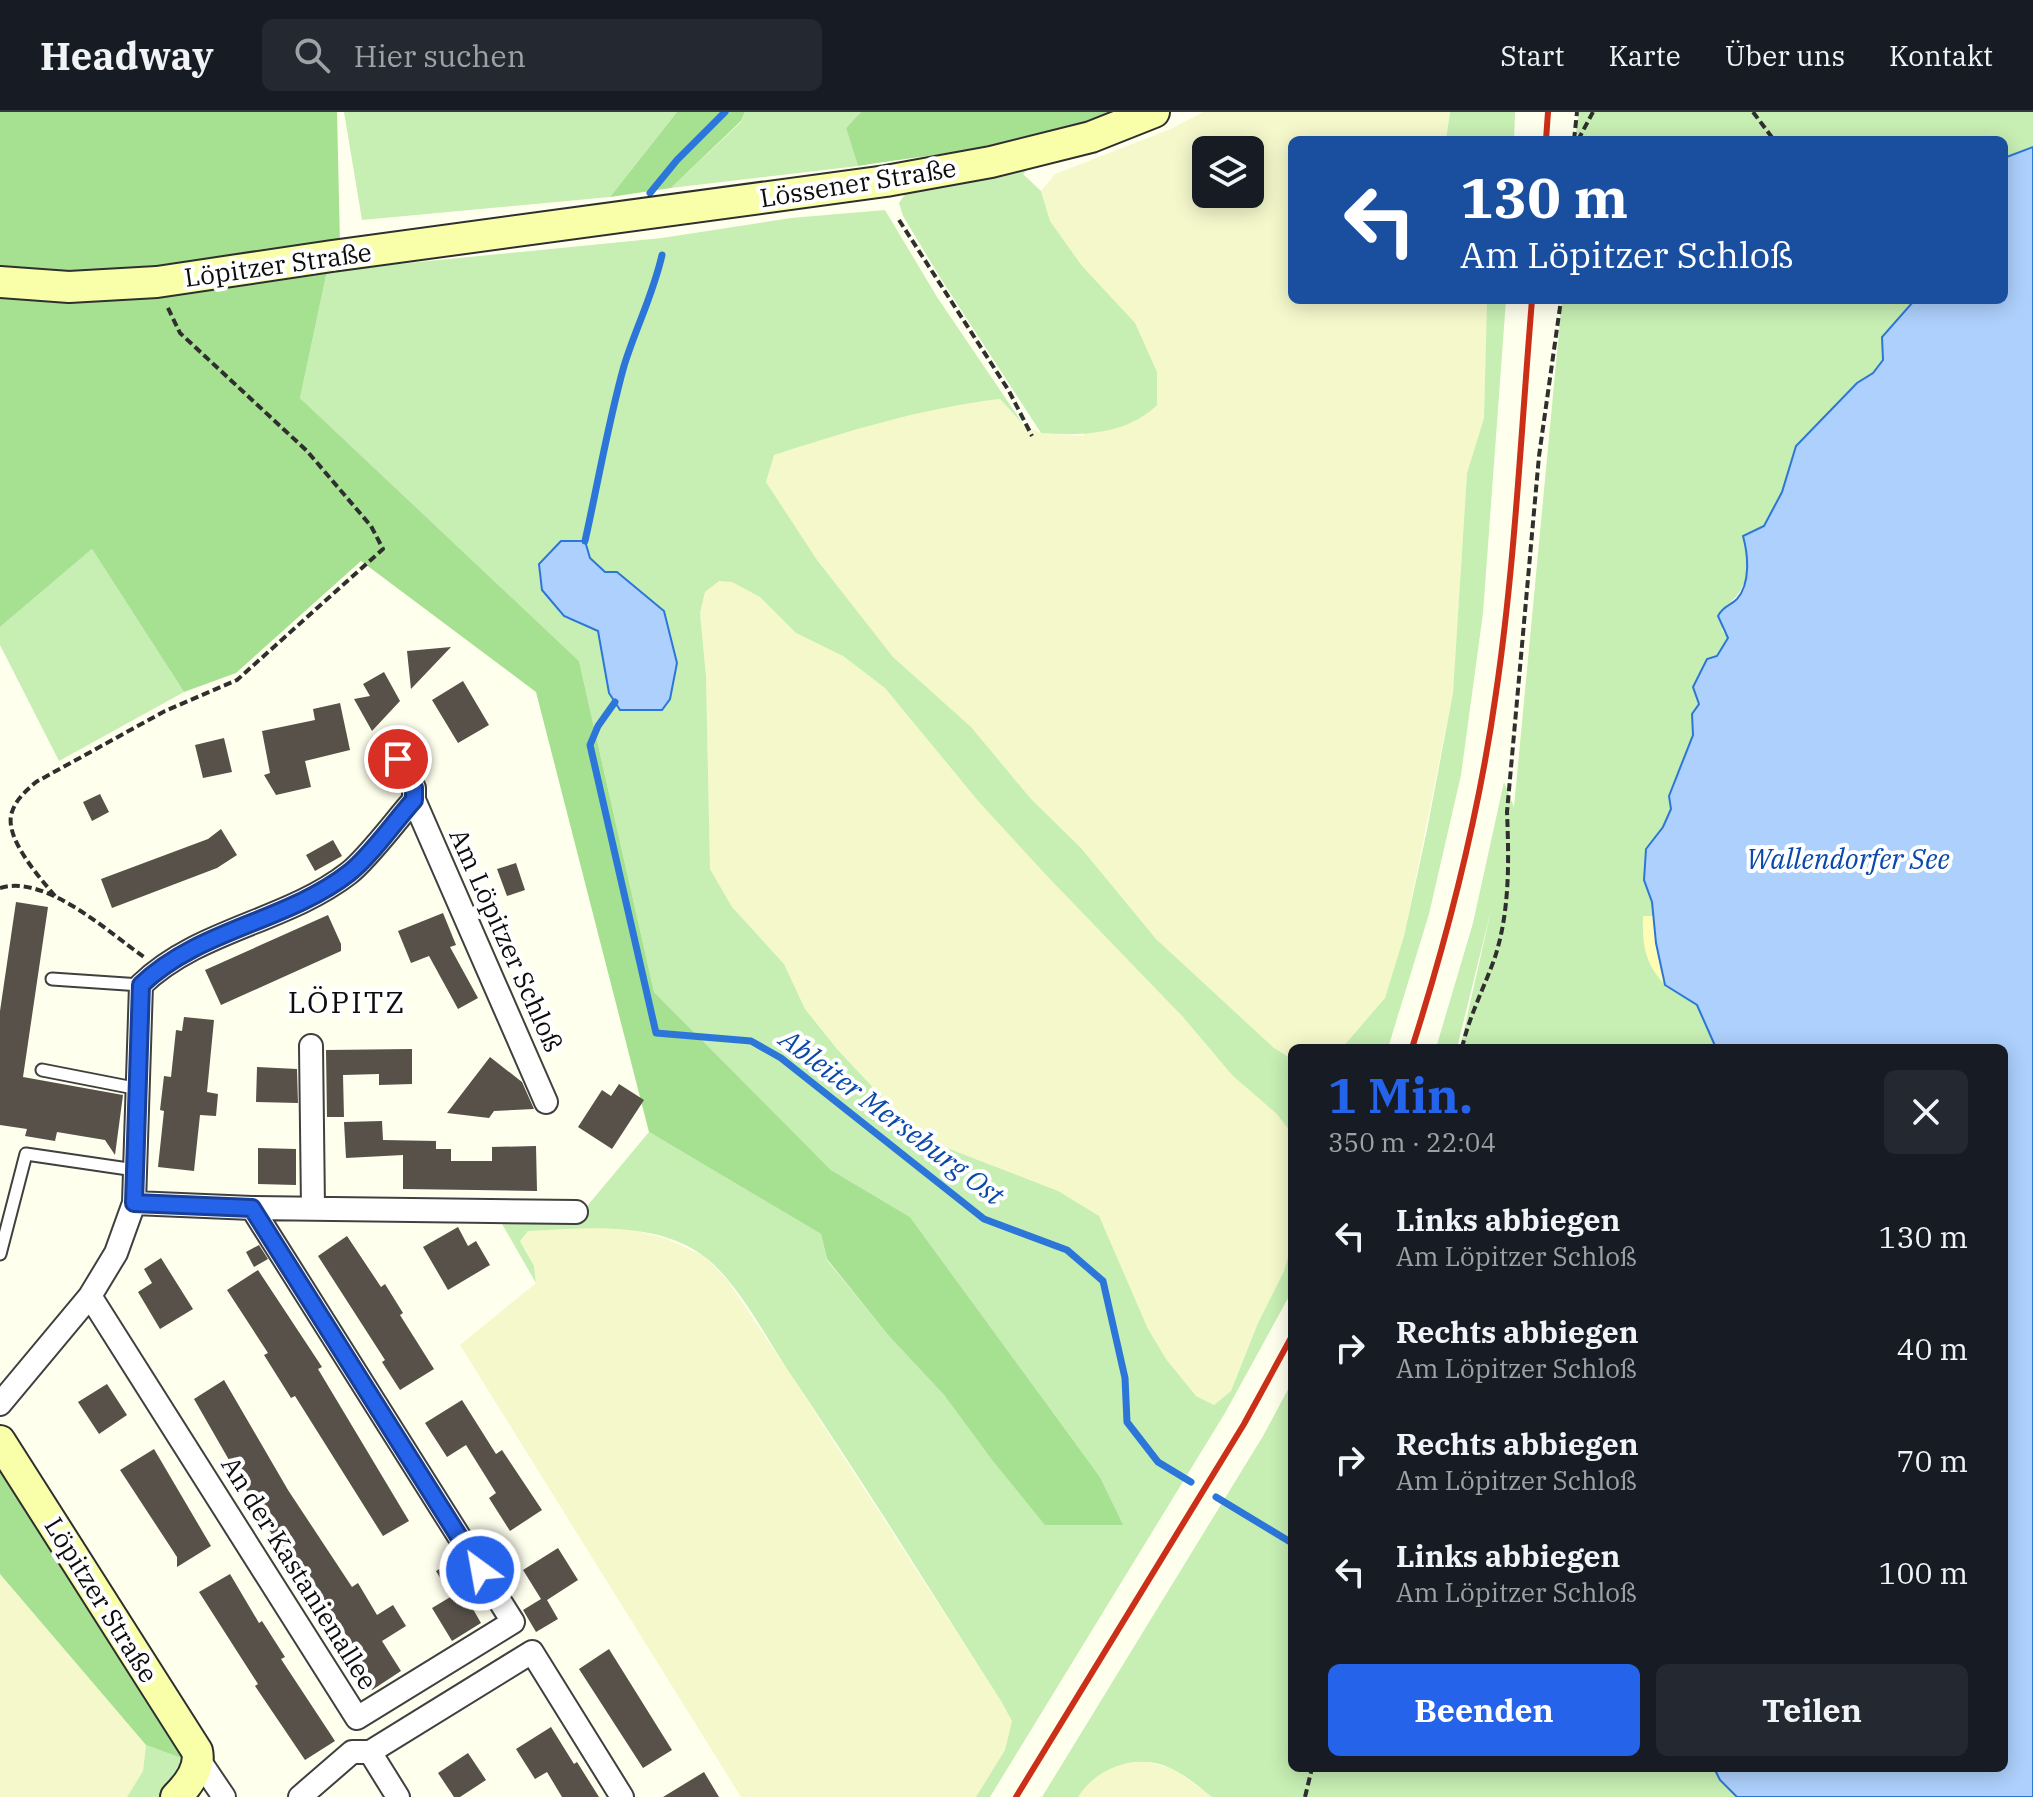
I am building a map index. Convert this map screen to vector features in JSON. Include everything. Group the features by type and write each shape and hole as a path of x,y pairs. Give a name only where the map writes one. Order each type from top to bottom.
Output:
{"street":[{"name":"Lössener Straße","path":"555,227 886,181 991,162 1091,137 1154,112"},
{"name":"Löpitzer Straße","path":"0,282 69,287 157,282 555,227"},
{"name":"Am Löpitzer Schloß","path":"398,759 414,788 414,800 546,1102"},
{"path":"0,1404 90,1296 116,1253 134,1203 141,985 159,968 202,943 308,898 351,872 414,800"},
{"path":"311,1046 313,1208"},
{"path":"134,1203 252,1208 576,1212"},
{"path":"252,1208 622,1797"},
{"name":"An der Kastanienallee","path":"90,1296 357,1718 513,1622"},
{"name":"Löpitzer Straße","path":"0,1441 224,1797"},
{"path":"300,1797 352,1752 376,1749 532,1652"},
{"path":"363,1715 398,1797"},
{"path":"176,1797 199,1760"}],"lane":[{"path":"52,979 141,985"},
{"path":"42,1070 139,1089"},
{"path":"0,1254 26,1154 135,1170"}],"path":[{"path":"1576,136 1577,112"},
{"path":"1578,136 1593,112"},
{"path":"1753,112 1771,136"},
{"path":"899,220 1009,391 1032,436"},
{"path":"157,282 180,333 307,451 371,526 383,549 237,680 152,718 36,782 18,799 10,816 15,840 38,876 55,896 159,968"},
{"path":"1463,1044 1468,1023 1495,958 1506,912 1509,853 1507,812 1539,456 1560,304"},
{"path":"0,888 14,884 55,896"},
{"path":"1305,1797 1311,1772"}],"green space":[{"path":"0,112 337,112 340,245 116,278 0,274"},
{"path":"344,112 677,112 610,197 362,220"},
{"path":"677,112 745,112 741,121 671,188 610,197"},
{"path":"745,112 861,112 846,128 858,166 671,188 741,122"},
{"path":"861,112 1118,112 1057,133 1024,140 858,166 846,128"},
{"path":"1203,112 1450,112 1447,136 1288,136 1288,304 1487,304 1484,418 1467,473 1453,693 1404,936 1385,998 1346,1044 1288,1044 1288,1057 1274,1048 1156,939 1081,848 1031,799 971,727 893,657 817,560 766,482 773,455 864,426 955,404 1000,399 1023,424 1041,433 1084,436 1082,266 1050,221 1041,191 1055,174 1171,129"},
{"path":"1450,112 1515,112 1514,136 1447,136"},
{"path":"1579,112 2033,112 2033,147 2008,156 2008,136 1576,136"},
{"path":"1034,163 1023,174 1041,191 1050,221 1082,266 1135,323 1157,372 1157,405 1145,415 1117,428 1088,433 1041,433 903,216 899,203 910,187"},
{"path":"885,210 937,297 1023,424 1000,399 914,414 774,455 766,482 817,560 893,657 971,727 1031,799 1081,848 1156,939 1274,1048 1288,1057 1288,1129 1277,1114 1232,1075 1183,1017 979,802 885,688 843,656 796,633 760,597 732,582 719,581 705,592 700,613 706,676 710,869 732,907 784,964 805,1009 837,1049 895,1111 942,1146 1058,1191 1099,1216 1148,1329 1166,1359 1196,1396 1214,1405 1231,1391 1288,1257 1288,1298 1225,1413 990,1797 976,1797 1005,1750 1012,1721 750,1310 717,1268 686,1245 643,1232 596,1228 528,1231 520,1241 534,1266 536,1283 498,1217 578,1217 649,1132 821,1234 827,1260 888,1335 945,1396 1122,1524 1100,1477 910,1217 831,1170 654,992 579,661 300,398 327,271 662,238 791,218"},
{"path":"327,271 300,398 579,661 654,992 831,1170 910,1217 1100,1477 1123,1525 1045,1525 945,1396 888,1335 827,1259 821,1234 649,1132 536,692 361,561 236,673 184,692 92,549 0,627 0,290"},
{"path":"1487,304 1506,304 1483,613 1461,775 1429,914 1389,1044 1345,1044 1385,998 1404,936 1453,693 1467,473 1484,418"},
{"path":"1562,304 1911,304 1885,348 1883,360 1873,373 1857,383 1796,446 1782,492 1764,526 1743,536 1747,557 1746,577 1738,594 1722,609 1722,630 1728,638 1717,657 1707,659 1693,687 1699,704 1692,714 1694,734 1669,796 1671,809 1663,827 1646,849 1644,880 1652,902 1665,985 1697,1005 1714,1044 1461,1044 1492,906 1458,1044 1437,1044 1473,923 1504,782 1514,807"},
{"path":"92,549 184,692 59,761 0,645 0,627"},
{"path":"719,580 732,582 760,597 796,633 843,656 885,688 979,802 1183,1017 1232,1075 1278,1114 1288,1128 1288,1257 1231,1391 1214,1405 1196,1396 1166,1359 1148,1329 1098,1216 989,1164 942,1146 895,1111 837,1049 805,1009 784,964 732,907 710,869 706,676 700,613 705,592"},
{"path":"595,1227 630,1229 667,1239 704,1256 728,1281 1012,1721 1005,1750 976,1797 741,1797 460,1345 536,1283 534,1266 520,1240 528,1231"},
{"path":"1288,1389 1288,1772 1716,1772 1737,1797 1212,1797 1163,1765 1135,1762 1109,1769 1078,1797 1042,1797 1263,1436"},
{"path":"0,1442 199,1760 181,1758 146,1745 0,1574"},
{"path":"0,1574 146,1745 143,1771 127,1797 0,1797"},
{"path":"146,1745 181,1758 180,1770 160,1797 127,1797 143,1771"},
{"path":"1143,1761 1174,1769 1212,1797 1078,1797 1087,1782 1111,1766"}],"sand":[{"path":"1643,916 1653,916 1665,985 1646,954"}],"water":[{"name":"Wallendorfer See","path":"2033,147 2033,1797 1737,1797 1716,1772 2008,1772 2008,1044 1714,1044 1697,1005 1665,985 1652,902 1644,880 1646,849 1663,827 1671,809 1669,796 1693,735 1692,714 1699,704 1693,687 1707,659 1717,656 1728,638 1718,616 1737,599 1745,585 1747,560 1743,536 1764,526 1782,492 1796,446 1857,383 1873,373 1883,360 1882,337 1911,304 2008,304 2008,156"},
{"path":"561,541 585,541 590,558 605,572 617,572 664,611 677,663 670,699 662,710 620,710 609,693 598,631 564,616 542,590 539,564"}],"building":[{"path":"451,647 411,689 407,651"},
{"path":"384,672 400,701 372,731 354,699 370,696 363,684"},
{"path":"463,681 489,725 458,743 432,700"},
{"path":"340,703 350,750 305,761 311,787 276,795 264,775 270,773 262,731 315,720 313,709"},
{"path":"224,738 232,772 203,778 195,745"},
{"path":"100,794 109,812 92,821 83,802"},
{"path":"221,829 237,855 217,868 112,908 101,879 208,839"},
{"path":"333,840 342,856 315,871 306,855"},
{"path":"516,863 525,890 507,896 497,869"},
{"path":"16,902 48,907 23,1077 123,1095 115,1155 105,1140 57,1132 55,1141 25,1136 27,1129 0,1125 0,1011"},
{"path":"443,913 456,945 450,947 478,998 458,1009 429,956 411,963 398,931"},
{"path":"328,915 341,951 221,1005 205,970"},
{"path":"184,1017 214,1020 207,1092 218,1094 216,1116 200,1115 194,1171 158,1167 164,1076 171,1077 176,1030 182,1031"},
{"path":"412,1049 412,1084 379,1085 379,1074 343,1075 344,1117 327,1117 326,1050"},
{"path":"490,1057 522,1082 534,1109 494,1111 489,1118 447,1113"},
{"path":"257,1067 297,1069 298,1103 256,1102"},
{"path":"619,1084 644,1100 612,1149 578,1127 602,1090 611,1096"},
{"path":"382,1121 383,1140 436,1141 436,1149 451,1149 451,1161 492,1161 492,1147 536,1146 537,1191 403,1189 403,1155 346,1158 344,1122"},
{"path":"258,1148 296,1149 296,1185 258,1184"},
{"path":"458,1227 468,1246 476,1241 490,1265 448,1290 423,1247"},
{"path":"347,1236 381,1287 385,1284 403,1313 400,1315 434,1369 400,1390 382,1362 385,1360 318,1256"},
{"path":"259,1245 268,1259 254,1267 246,1252"},
{"path":"161,1258 193,1309 160,1329 138,1292 152,1283 144,1269"},
{"path":"258,1270 322,1367 318,1369 409,1521 383,1536 295,1396 291,1398 264,1355 268,1353 227,1290"},
{"path":"224,1380 288,1490 352,1587 358,1583 377,1615 393,1605 406,1626 382,1641 401,1671 372,1690 353,1660 359,1656 314,1583 309,1586 278,1538 275,1540 194,1399"},
{"path":"107,1384 127,1415 99,1434 78,1402"},
{"path":"462,1400 496,1454 502,1450 542,1510 510,1531 489,1498 496,1493 466,1445 447,1457 425,1423"},
{"path":"154,1449 211,1546 177,1567 177,1557 120,1470"},
{"path":"558,1548 578,1580 547,1600 558,1619 536,1632 523,1610 541,1599 523,1570"},
{"path":"456,1559 470,1581 449,1593 436,1571"},
{"path":"230,1574 335,1741 305,1760 255,1686 258,1684 199,1592"},
{"path":"462,1590 481,1623 452,1641 432,1608"},
{"path":"609,1649 672,1750 643,1768 579,1669"},
{"path":"551,1727 599,1797 562,1797 547,1772 535,1779 516,1749"},
{"path":"468,1753 486,1780 460,1797 454,1797 438,1773"},
{"path":"704,1772 719,1797 663,1797"}],"waterway":[{"name":"Ableiter Merseburg Ost","path":"650,193 677,160 725,112"},
{"name":"Ableiter Merseburg Ost","path":"585,541 624,366 662,255"},
{"name":"Ableiter Merseburg Ost","path":"615,702 598,726 590,745 656,1033 751,1041 781,1058 984,1219 1067,1250 1103,1281 1125,1378 1127,1422 1158,1462 1191,1482"},
{"name":"Ableiter Merseburg Ost","path":"1216,1497 1288,1541"}],"railway":[{"path":"1546,136 1548,112"},
{"path":"1413,1044 1462,872 1489,738 1508,596 1532,304"},
{"path":"1016,1797 1244,1424 1288,1343"}],"district":[{"name":"LÖPITZ","path":"347,1003"}],"route":[{"path":"398,759 414,788 414,800 351,872 308,898 202,943 159,968 141,985 134,1203 252,1208 480,1570"}]}
